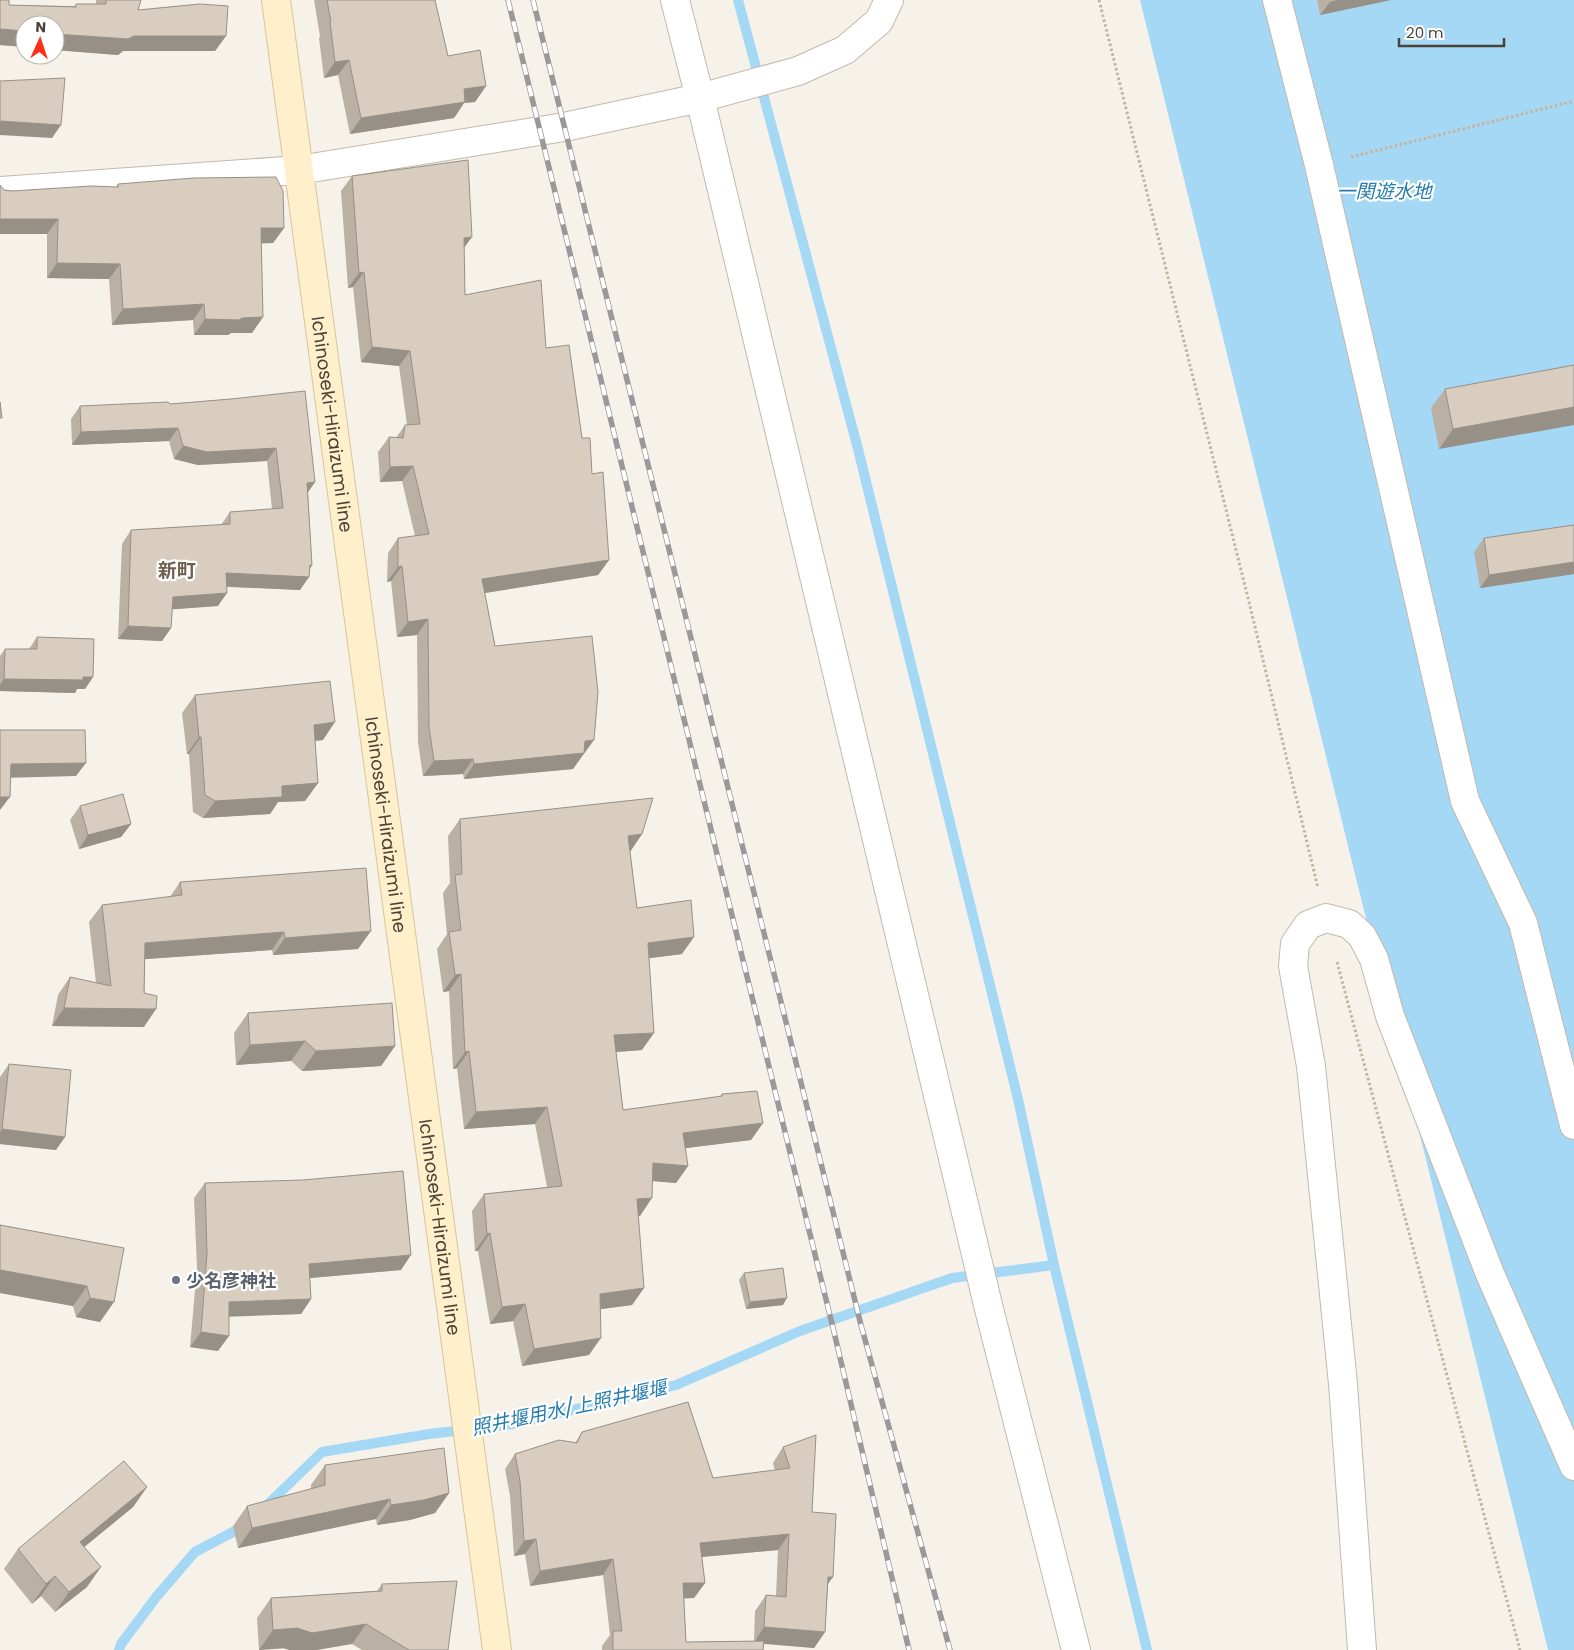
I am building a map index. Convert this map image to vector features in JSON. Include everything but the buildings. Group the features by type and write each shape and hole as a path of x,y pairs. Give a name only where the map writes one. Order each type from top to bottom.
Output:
{"main road":[{"name":"Ichinoseki-Hiraizumi line","path":"276,0 497,1650"}],"street":[{"path":"675,0 989,1309 1076,1650"},
{"path":"0,192 299,170 564,127 700,98 798,70 845,50 879,20 889,0"},
{"path":"1277,0 1319,165 1465,801 1523,923 1574,1125"},
{"path":"1362,1650 1343,1384 1312,1076 1293,966 1295,944 1308,925 1326,918 1349,924 1362,936 1374,959 1390,1016 1490,1274 1574,1466"}],"path":[{"path":"1099,0 1252,612 1326,918 1520,1650"},
{"path":"1319,165 1574,101"}],"water":[{"name":"一関遊水地","path":"1140,0 1574,0 1574,1650 1548,1650"}],"waterway":[{"path":"738,0 858,449 1018,1099 1054,1265 1147,1650"},
{"name":"照井堰用水/上照井堰堰","path":"265,1507 322,1452 429,1434 514,1424 676,1385 800,1331 952,1278 1054,1265"},
{"name":"照井堰用水/上照井堰堰","path":"119,1650 121,1644 157,1596 195,1552 246,1525"}],"railway":[{"path":"508,0 834,1332 909,1650"},
{"path":"533,0 861,1325 950,1650"}],"place":[{"name":"少名彦神社","path":"176,1280"}],"district":[{"name":"新町","path":"177,570"}]}
